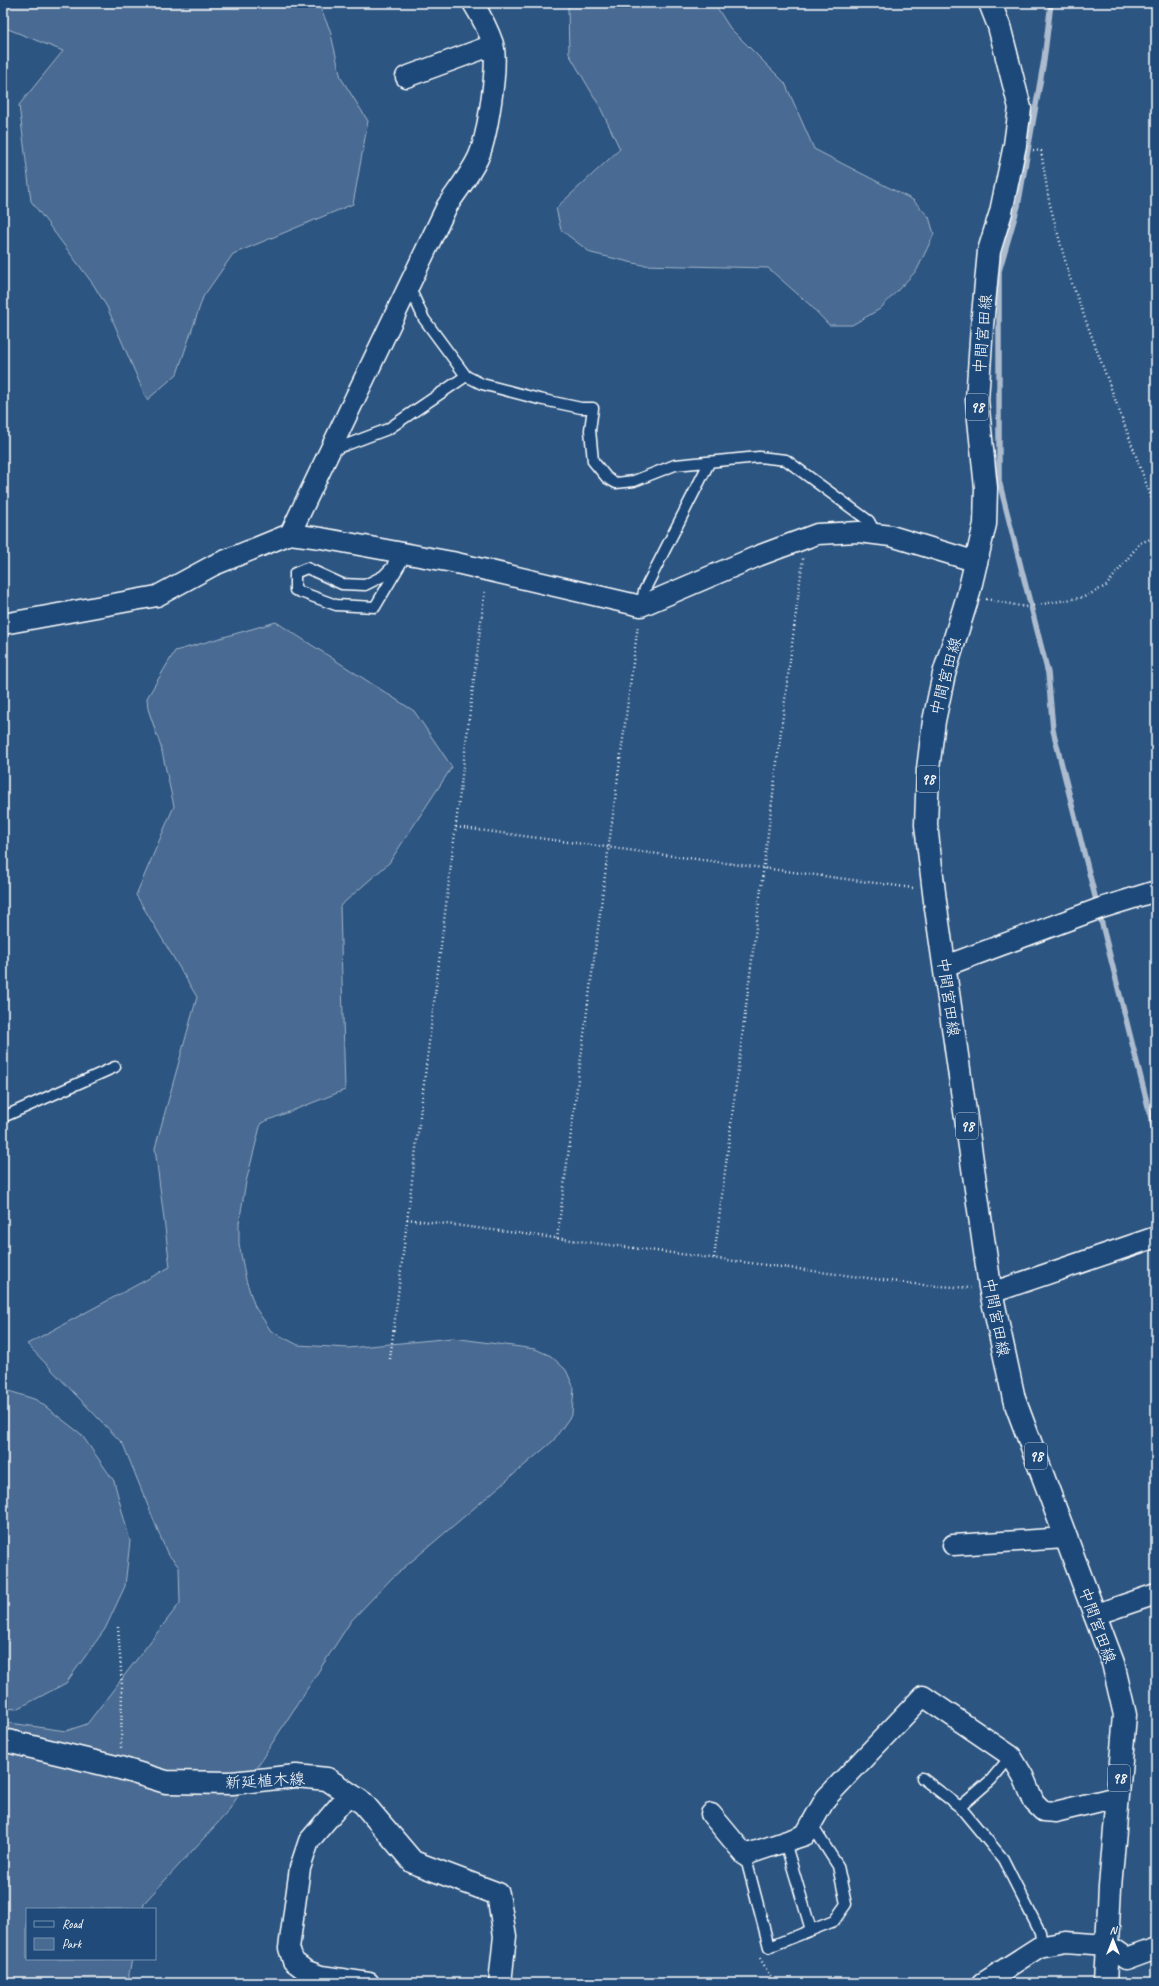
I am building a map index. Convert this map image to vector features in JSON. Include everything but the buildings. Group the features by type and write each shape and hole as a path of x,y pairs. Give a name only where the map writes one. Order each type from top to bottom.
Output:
{"main road":[{"name":"中間宮田線","path":"990,3 999,26 1020,108 1015,145 1001,212 989,251 982,326 977,400 986,488 985,524 968,596 944,674 932,734 928,769 926,825 990,1290 1014,1399 1094,1616 1113,1663 1125,1715 1106,1945 1105,1983"},
{"name":"新延植木線","path":"3,1740 120,1768 166,1782 232,1783 296,1776 327,1779 363,1803 413,1862 498,1894 505,1936 500,1983"}],"street":[{"path":"290,534 447,206 478,160 486,132 493,84 493,45 482,17 473,3"},
{"path":"406,76 493,45"},
{"path":"3,624 157,596 214,565 290,534 402,552 488,570 641,606 758,556 817,534 859,532 891,536 977,562"},
{"path":"945,966 1098,909 1156,891"},
{"path":"990,1290 1156,1238"},
{"path":"954,1545 1066,1538"},
{"path":"1094,1616 1156,1594"},
{"path":"711,1814 745,1855 805,1835 826,1798 923,1696 1011,1756 1023,1776 1034,1802 1043,1811 1055,1812 1118,1797"},
{"path":"349,1794 309,1841 300,1868 289,1948 293,1961 305,1970 321,1976 369,1983"},
{"path":"983,1983 1042,1946 1066,1942 1106,1945 1126,1959 1156,1948"}],"lane":[{"path":"409,286 424,319 466,376 482,384 581,408 593,408 590,430 593,461 607,478 616,483 634,481 675,465 759,457 786,460 869,521 876,534"},
{"path":"330,451 388,429 466,376"},
{"path":"641,606 644,591 708,463"},
{"path":"402,552 375,607 336,606 295,590 296,573 307,568 342,584 365,585 383,576 392,567 402,552"},
{"path":"3,1118 115,1067"},
{"path":"960,1807 991,1780 1011,1756"},
{"path":"922,1778 960,1807 1003,1859 1040,1932 1042,1946"},
{"path":"745,1855 769,1947 834,1921 846,1904 838,1866 811,1824"},
{"path":"785,1842 811,1930"}],"path":[{"path":"1015,145 1041,151 1049,201 1069,275 1156,510"},
{"path":"968,596 1025,607 1084,597 1106,586 1140,543 1156,536"},
{"path":"714,1258 804,553 801,540"},
{"path":"390,1359 488,570"},
{"path":"557,1239 641,606"},
{"path":"456,827 934,889"},
{"path":"407,1219 922,1285 990,1290"},
{"path":"118,1627 122,1685 120,1768"},
{"path":"769,1947 760,1957 774,1983"}],"green space":[{"path":"3,3 318,3 330,30 341,78 368,121 353,204 233,254 203,297 177,374 147,400 107,307 93,284 31,201 19,105 63,51 3,27"},
{"path":"569,3 714,3 730,28 785,83 814,149 913,200 929,217 934,234 917,270 880,309 852,325 829,325 810,305 768,268 642,265 591,253 561,230 556,208 620,149 599,105 569,54"},
{"path":"276,622 414,711 452,767 389,863 340,906 345,1090 261,1123 246,1182 239,1223 239,1244 246,1280 255,1307 271,1331 298,1345 348,1348 453,1338 535,1349 551,1356 566,1370 574,1388 572,1414 553,1441 393,1577 351,1621 227,1813 144,1903 143,1908 26,1908 26,1960 132,1960 129,1983 3,1983 3,1722 66,1731 87,1724 180,1603 179,1567 167,1553 123,1444 27,1344 170,1267 155,1148 197,997 136,895 174,806 161,747 148,709 147,698 175,651"},
{"path":"3,1389 37,1400 81,1434 114,1481 130,1541 125,1586 105,1629 66,1683 17,1709 3,1708"}],"waterway":[{"path":"1051,3 1044,60 1018,206 999,271 999,481 1048,673 1053,730 1156,1138"}]}
